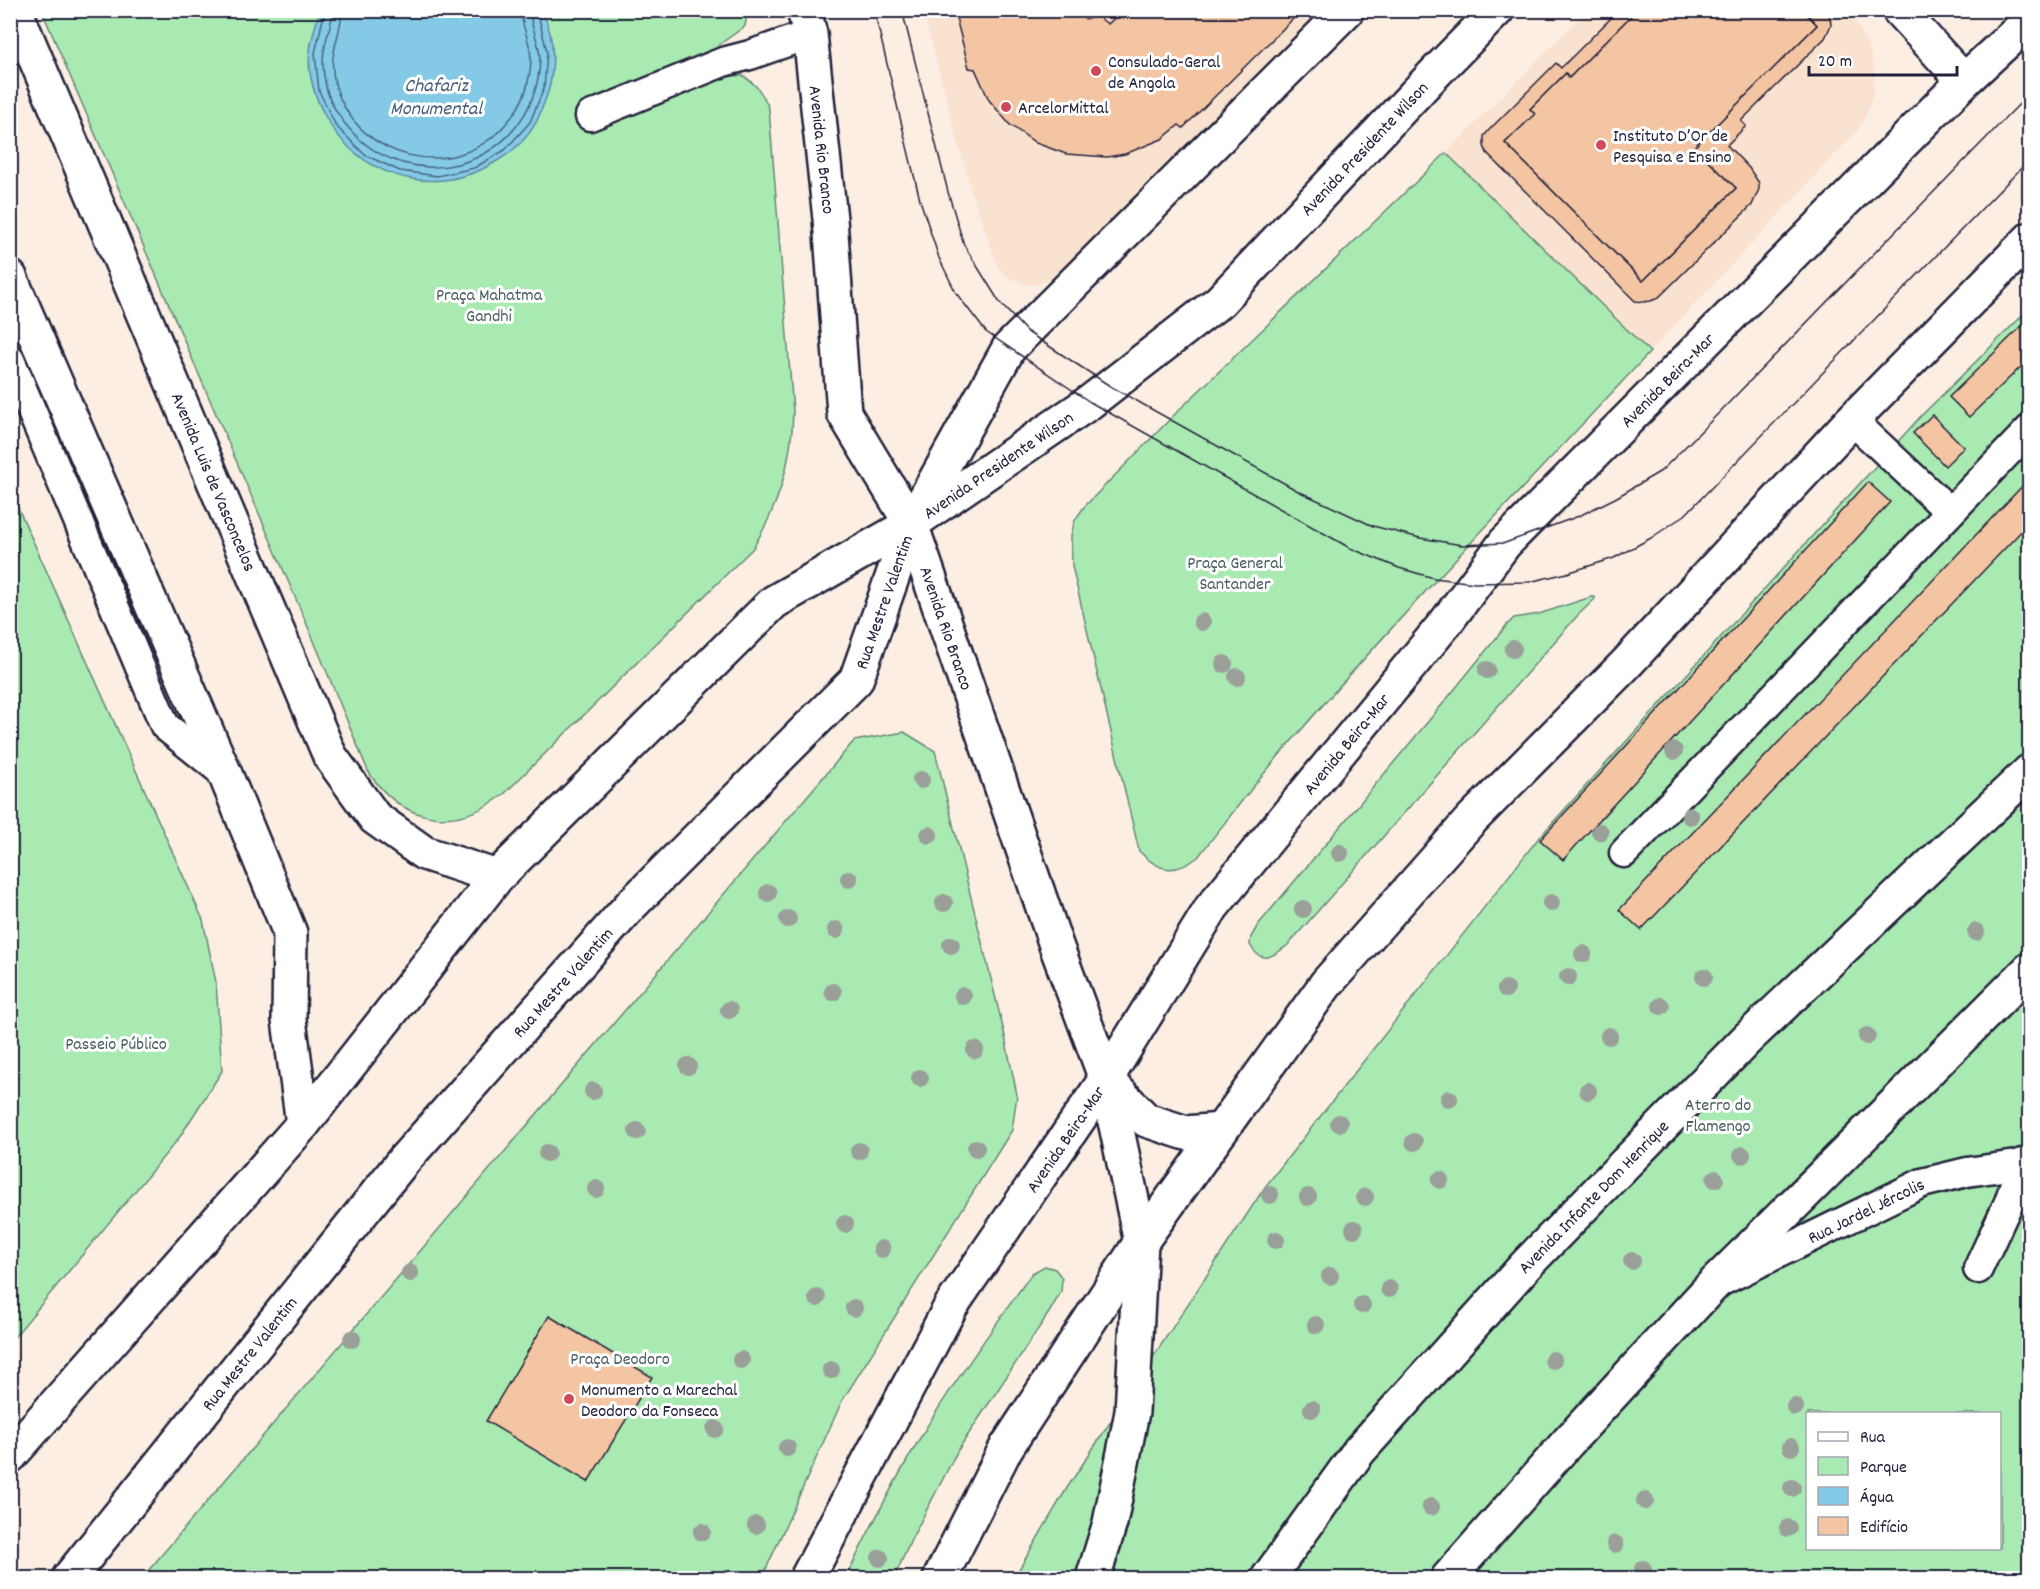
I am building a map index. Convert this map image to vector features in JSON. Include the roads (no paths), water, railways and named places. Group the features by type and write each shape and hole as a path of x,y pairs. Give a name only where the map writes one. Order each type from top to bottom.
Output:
{"main road":[{"name":"Avenida Luis de Vasconcelos","path":"15,10 330,756 375,818 383,824 424,853 497,877"},
{"name":"Avenida Presidente Wilson","path":"911,524 1009,348 1347,10"},
{"name":"Avenida Presidente Wilson","path":"911,524 1090,402 1220,301 1497,10"},
{"path":"1899,10 1964,81"},
{"name":"Avenida Beira-Mar","path":"807,1578 951,1306 1106,1079 1212,907 1447,621 1505,543 1964,81 2030,20"},
{"name":"Avenida Rio Branco","path":"807,22 830,219 844,413 911,524 1057,948 1106,1079 1141,1242 1132,1412 1110,1523 1093,1578"},
{"path":"940,1578 1006,1448 1141,1242 1326,984 1470,821 1626,664 1852,420 2030,239"},
{"path":"10,277 225,774 290,933 289,1020 303,1124"},
{"name":"Rua Mestre Valentim","path":"10,1456 303,1124 497,877 774,602 911,524"},
{"name":"Rua Mestre Valentim","path":"69,1578 404,1160 631,904 856,680 911,524"},
{"name":"Avenida Infante Dom Henrique","path":"1268,1578 1359,1452 1526,1265 1748,1038 2030,771"},
{"path":"1448,1578 1568,1442 1711,1287 2030,969"},
{"path":"1106,1079 1146,1120 1186,1133 1221,1131"}],"lane":[{"path":"590,116 723,62 807,22"},
{"path":"10,360 165,726 225,774"},
{"path":"1852,420 1949,511"},
{"path":"1624,853 2030,429"},
{"path":"1978,1269 2026,1163"},
{"name":"Rua Jardel Jércolis","path":"1711,1287 1922,1183 1967,1172 2026,1163"}],"water":[{"name":"Chafariz Monumental","path":"320,11 542,11 550,33 553,57 551,81 538,119 522,142 510,152 492,164 468,175 444,180 419,180 396,175 374,166 354,152 337,134 317,98 310,74 309,58"}],"tram line":[{"path":"874,10 920,200 939,258 956,293 986,332 1090,402 1350,548 1399,568 1434,578 1475,583 1529,582 1567,573 1614,558 1651,538 1685,515 2030,159"},
{"path":"902,10 948,192 964,245 1000,303 1026,331 1110,386 1298,491 1373,526 1420,538 1462,545 1505,543 1579,516 1661,471 2030,93"}],"place":[{"name":"Consulado-Geral de Angola","path":"1096,71"},
{"name":"ArcelorMittal","path":"1006,107"},
{"name":"Instituto D’Or de Pesquisa e Ensino","path":"1601,145"},
{"name":"Monumento a Marechal Deodoro da Fonseca","path":"569,1399"}],"park label":[{"name":"Praça Mahatma Gandhi","path":"489,304"},
{"name":"Praça General Santander","path":"1235,572"},
{"name":"Passeio Público","path":"116,1043"},
{"name":"Aterro do Flamengo","path":"1718,1114"},
{"name":"Praça Deodoro","path":"620,1358"}]}
